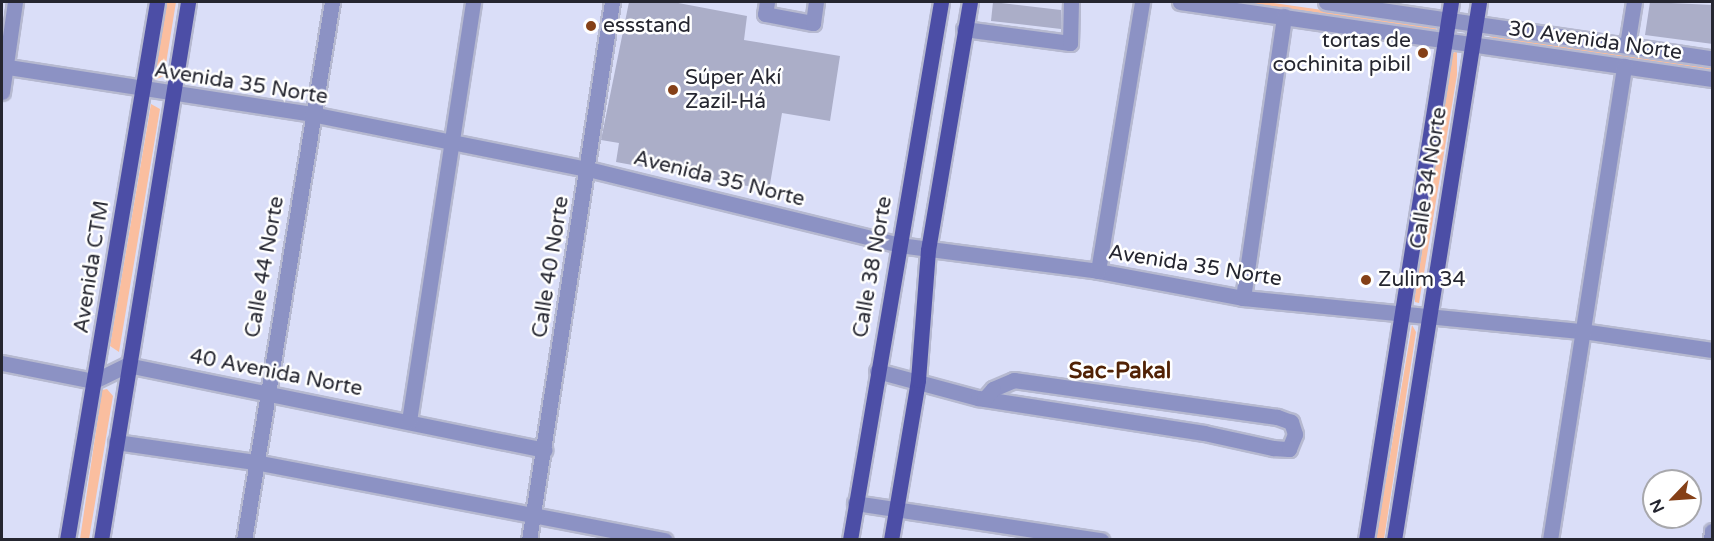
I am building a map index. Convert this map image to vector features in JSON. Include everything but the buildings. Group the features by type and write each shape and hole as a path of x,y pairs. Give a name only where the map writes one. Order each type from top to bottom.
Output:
{"main road":[{"name":"Avenida CTM","path":"67,540 157,2"},
{"path":"101,540 127,365 188,2"},
{"name":"Calle 38 Norte","path":"850,540 941,2"},
{"path":"891,540 918,380 928,250 970,2"},
{"name":"Calle 34 Norte","path":"1366,540 1451,2"},
{"name":"Calle 34 Norte","path":"1394,540 1479,2"}],"street":[{"path":"2,92 15,2"},
{"name":"Calle 44 Norte","path":"244,540 265,390 332,2"},
{"path":"409,421 473,2"},
{"name":"Calle 40 Norte","path":"529,540 612,2"},
{"path":"767,2 765,14 813,23 816,2"},
{"path":"964,29 1070,43 1071,2"},
{"path":"1098,272 1142,2"},
{"name":"30 Avenida Norte","path":"1180,2 1713,79"},
{"name":"30 Avenida Norte","path":"1326,2 1713,58"},
{"path":"1627,45 1634,2"},
{"path":"1243,298 1284,16"},
{"name":"Avenida 35 Norte","path":"4,66 172,95 312,114 588,169 899,245 928,250 1098,272 1243,298 1582,331 1713,350"},
{"path":"1550,540 1624,66"},
{"path":"2,363 94,381 127,365"},
{"name":"40 Avenida Norte","path":"127,365 265,390 544,450"},
{"path":"877,371 984,399 1286,450 1292,446 1295,434 1291,422 1277,417 1014,380 993,389 984,399"},
{"path":"116,442 255,462 665,540"},
{"path":"855,503 1101,540"},
{"path":"1711,540 1713,531"}],"shaded area":[{"path":"165,2 176,2 164,76 154,80"},
{"path":"1237,2 1267,2 1434,26 1437,30"},
{"path":"1487,35 1712,66 1712,70 1493,38"},
{"path":"1457,51 1457,75 1419,303 1415,302 1415,296 1453,53"},
{"path":"151,104 160,109 119,352 110,346"},
{"path":"1412,325 1416,332 1384,539 1376,539"},
{"path":"107,389 113,396 89,539 80,539 102,390"}],"place":[{"name":"essstand","path":"591,26"},
{"name":"tortas de cochinita pibil","path":"1423,53"},
{"name":"Súper Akí Zazil-Há","path":"673,90"},
{"name":"Zulim 34","path":"1366,280"}],"district":[{"name":"Sac-Pakal","path":"1120,372"}]}
